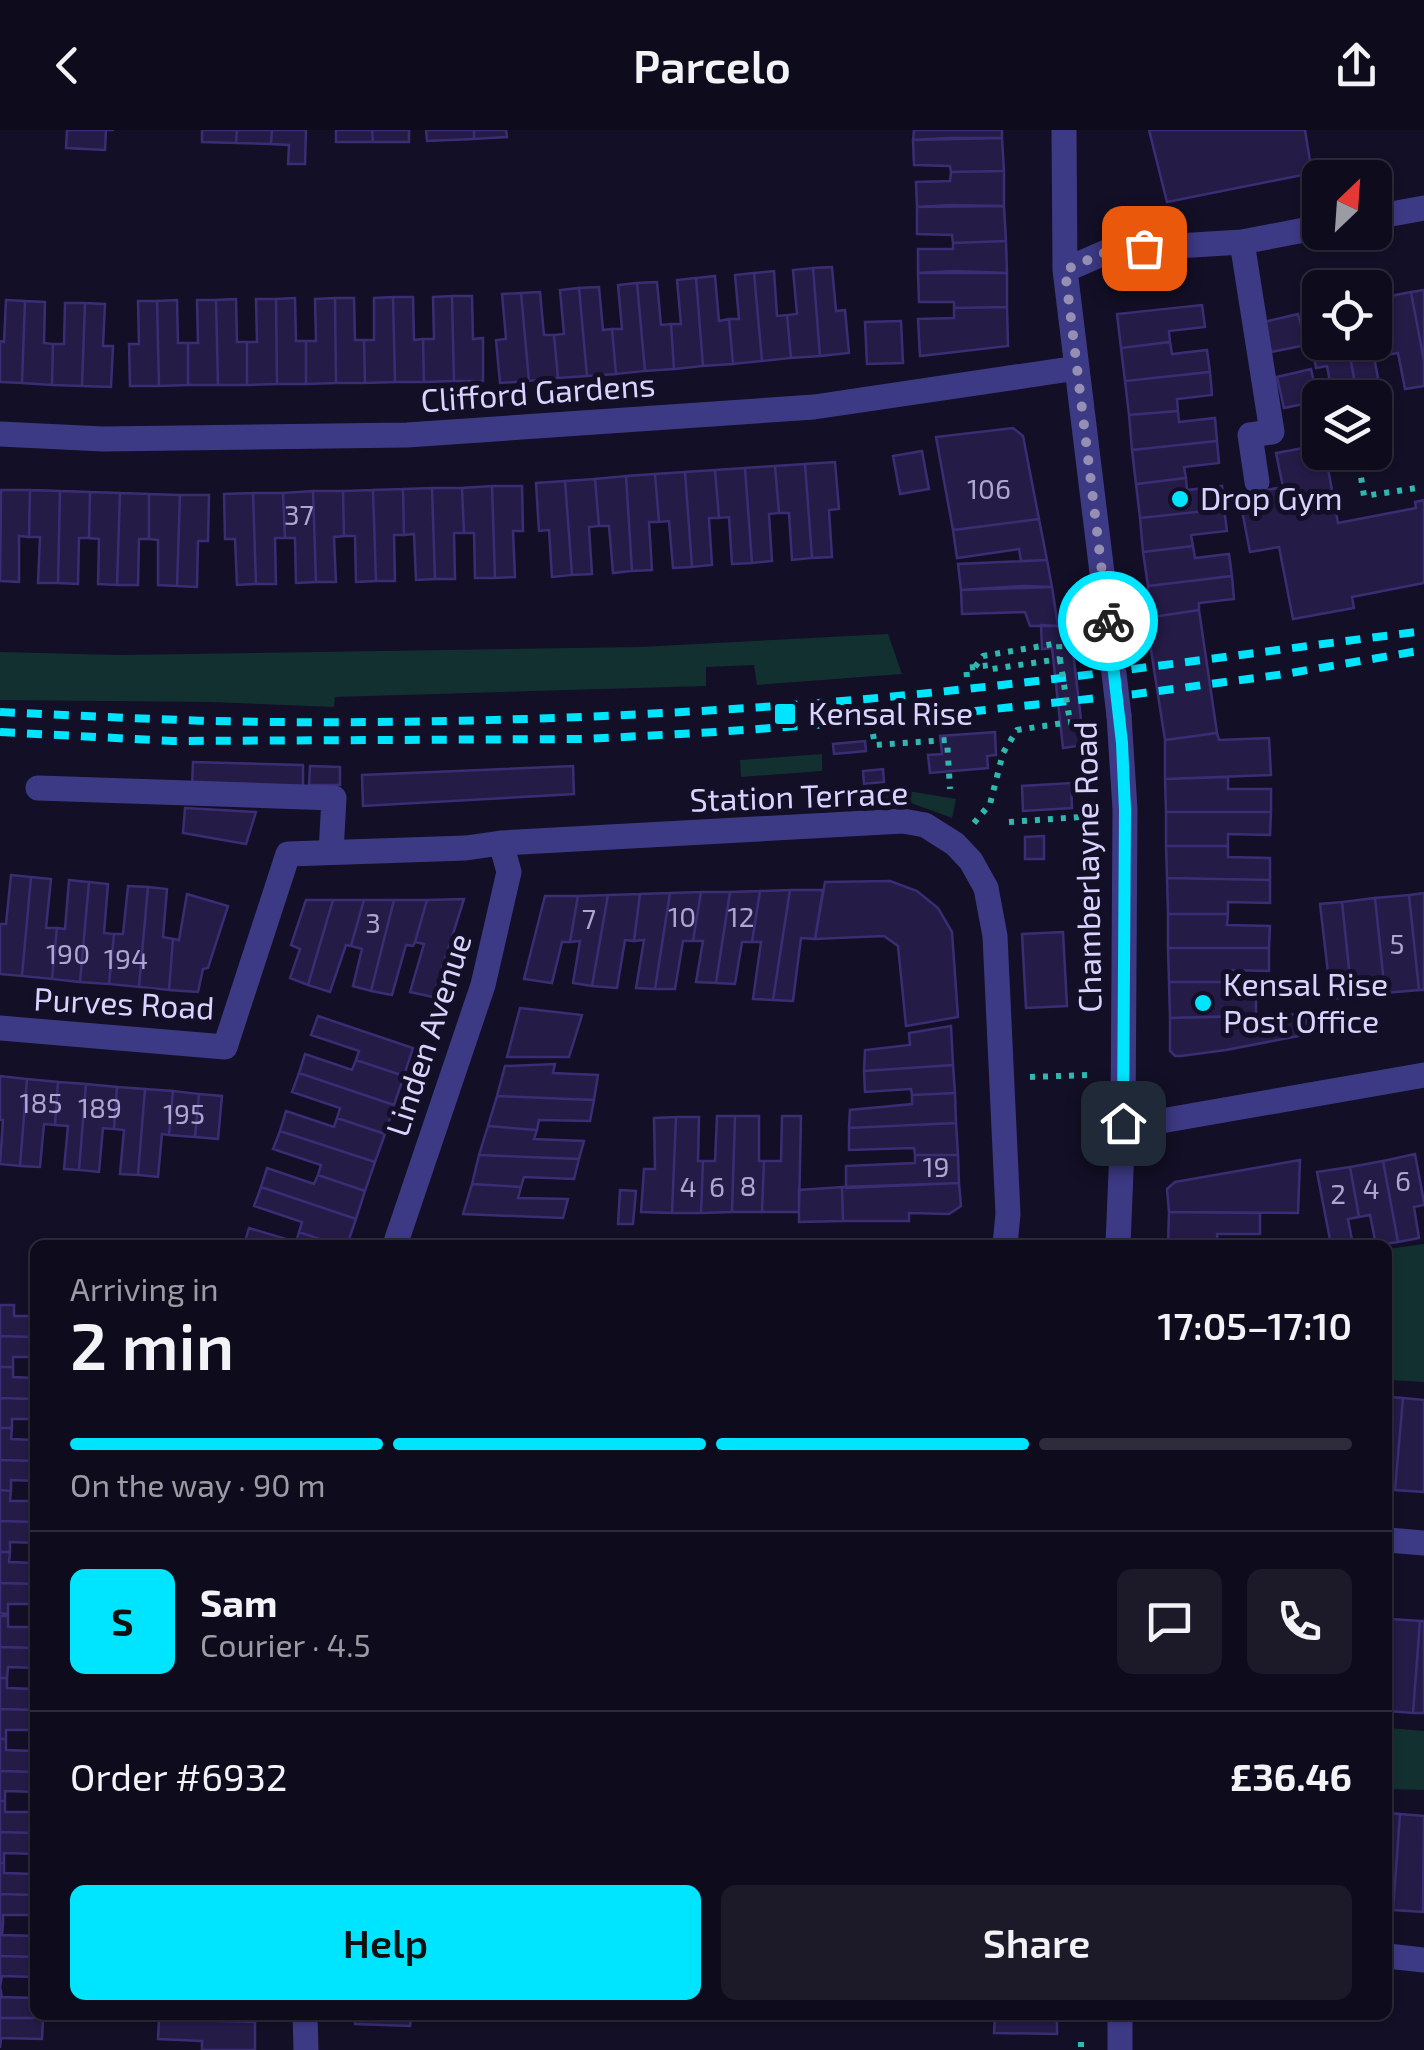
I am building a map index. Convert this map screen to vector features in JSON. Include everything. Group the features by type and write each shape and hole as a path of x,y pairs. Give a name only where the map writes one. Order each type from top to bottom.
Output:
{"street":[{"name":"Chamberlayne Road","path":"1064,130 1065,270 1122,743 1123,1123 1118,1240"},
{"path":"1392,214 1424,208"},
{"path":"1065,270 1111,250 1242,242 1302,230"},
{"path":"1242,242 1272,432 1250,435 1257,482"},
{"name":"Clifford Gardens","path":"0,434 103,440 407,435 814,406 1077,368"},
{"path":"38,788 334,798 331,852"},
{"name":"Station Terrace","path":"288,854 466,848 903,821 925,825 956,844 972,861 986,888 995,936 1008,1214 1005,1240"},
{"name":"Linden Avenue","path":"398,1240 483,985 509,872 501,843"},
{"name":"Purves Road","path":"0,1028 225,1047 288,854"},
{"path":"1123,1123 1167,1120 1424,1075"},
{"path":"1392,1540 1424,1543"},
{"path":"1392,1956 1424,1960"},
{"path":"305,2020 306,2050"},
{"path":"1120,2020 1120,2050"}],"path":[{"path":"1360,470 1364,496 1417,488"},
{"path":"975,668 983,656 1043,644 1080,642"},
{"path":"990,804 1003,753 1017,730 1070,722 1057,660 1059,643"},
{"path":"967,677 966,668 991,665 992,669 1057,660"},
{"path":"874,734 874,746 946,740 950,789"},
{"path":"1009,822 1095,816"},
{"path":"1029,1077 1089,1075"}],"green space":[{"path":"888,634 902,674 757,685 754,665 706,667 706,686 335,697 334,707 0,700 0,652 120,655 640,647"},
{"path":"822,754 822,771 741,777 740,760"},
{"path":"896,789 956,799 952,818 895,797 858,800 857,792"},
{"path":"1424,1244 1424,1382 1392,1380 1392,1248"},
{"path":"1392,1728 1424,1731 1424,1790 1392,1789"}],"building":[{"path":"67,130 106,130 105,150 66,148"},
{"path":"202,130 237,130 236,143 202,142"},
{"path":"237,130 272,130 271,144 236,143"},
{"path":"272,130 306,130 305,164 288,164 289,145 271,144"},
{"path":"336,130 372,130 373,142 336,142"},
{"path":"372,130 409,130 409,142 373,142"},
{"path":"426,130 474,130 474,139 427,141"},
{"path":"474,130 506,130 507,137 474,139"},
{"path":"914,130 1002,130 1002,138 913,140"},
{"path":"1149,130 1305,130 1310,160 1302,160 1302,175 1167,202"},
{"path":"1002,138 1004,171 951,172 950,166 914,165 913,140"},
{"path":"1004,171 1004,206 917,207 916,182 950,181 951,172"},
{"path":"1004,206 1006,241 953,243 952,235 917,234 917,207"},
{"path":"1006,241 1007,273 918,273 918,249 953,249 953,243"},
{"path":"832,267 836,311 845,310 849,353 820,356 813,268"},
{"path":"813,268 820,356 791,358 787,315 797,314 793,270"},
{"path":"774,271 777,316 787,315 791,358 762,361 754,273"},
{"path":"754,273 762,361 733,364 729,319 739,319 735,275"},
{"path":"918,273 1007,273 1007,307 954,308 954,302 919,302"},
{"path":"715,276 719,321 729,319 733,364 703,366 696,278"},
{"path":"696,278 703,366 674,369 671,324 681,324 677,280"},
{"path":"657,282 661,325 671,324 674,369 645,371 637,283"},
{"path":"637,283 645,371 616,374 612,329 622,329 618,285"},
{"path":"599,287 603,330 612,329 616,374 587,376 579,288"},
{"path":"579,288 587,376 558,378 554,335 564,334 560,290"},
{"path":"1424,290 1424,361 1411,292"},
{"path":"540,292 544,335 554,335 558,378 529,381 521,293"},
{"path":"1411,292 1424,361 1424,386 1405,389 1398,353 1392,354 1392,296"},
{"path":"521,293 529,381 500,383 496,340 506,339 502,294"},
{"path":"452,296 454,381 424,382 423,339 434,339 433,297"},
{"path":"452,296 472,296 473,339 483,338 483,381 454,381"},
{"path":"393,297 395,382 365,383 364,340 374,340 374,298"},
{"path":"393,297 413,297 414,340 423,339 424,382 395,382"},
{"path":"295,298 296,341 306,341 306,384 277,384 276,299"},
{"path":"335,298 336,383 306,384 306,341 316,341 315,299"},
{"path":"335,298 354,298 355,340 364,340 365,383 336,383"},
{"path":"236,299 237,342 247,342 247,385 218,385 216,300"},
{"path":"256,299 276,299 277,384 247,385 247,342 257,342"},
{"path":"6,300 25,301 22,383 0,382"},
{"path":"177,300 178,343 188,343 188,385 159,386 157,301"},
{"path":"197,300 216,300 218,385 188,385 188,343 198,343"},
{"path":"25,301 45,302 44,343 53,344 52,385 22,383"},
{"path":"138,301 157,301 159,386 130,386 129,344 139,344"},
{"path":"65,303 85,303 82,386 52,385 53,344 64,344"},
{"path":"85,303 105,304 103,346 113,346 111,387 82,386"},
{"path":"1202,305 1205,327 1169,331 1170,342 1121,348 1117,314"},
{"path":"1007,307 1008,346 920,356 918,319 954,318 954,308"},
{"path":"1298,314 1302,346 1271,352 1264,322"},
{"path":"901,321 903,363 867,364 865,322"},
{"path":"1170,342 1172,354 1207,350 1210,372 1125,381 1121,348"},
{"path":"1314,360 1351,360 1354,380 1330,380 1327,366 1316,368"},
{"path":"1351,360 1375,360 1378,380 1354,380"},
{"path":"1311,369 1313,380 1302,380 1302,404 1284,408 1277,377"},
{"path":"1210,372 1212,395 1177,399 1178,411 1129,415 1125,381"},
{"path":"1178,411 1179,422 1215,418 1217,441 1132,450 1129,415"},
{"path":"1013,428 1023,436 1039,519 953,530 936,437"},
{"path":"1217,441 1219,463 1184,467 1186,478 1136,484 1132,450"},
{"path":"1302,448 1302,470 1328,470 1338,523 1416,508 1415,502 1424,500 1424,583 1352,597 1354,608 1293,619 1279,547 1250,552 1239,495 1283,487 1276,453"},
{"path":"922,451 929,489 900,494 893,456"},
{"path":"835,462 839,509 829,510 832,557 812,558 805,464"},
{"path":"805,464 812,558 792,560 789,513 779,513 775,466"},
{"path":"775,466 779,513 769,514 772,561 752,563 745,468"},
{"path":"745,468 752,563 732,564 729,517 719,518 715,470"},
{"path":"715,470 719,518 709,518 712,565 692,567 685,472"},
{"path":"685,472 692,567 673,568 669,521 659,522 655,474"},
{"path":"655,474 659,522 649,522 652,570 632,571 626,476"},
{"path":"626,476 632,571 613,573 609,526 599,526 595,479"},
{"name":"Drop Gym","path":"1186,478 1187,490 1222,486 1224,509 1140,518 1136,484"},
{"path":"595,479 599,526 589,527 592,574 572,575 565,481"},
{"path":"565,481 572,575 552,577 549,530 539,531 536,483"},
{"path":"492,486 495,578 475,578 474,533 464,533 462,488"},
{"path":"492,486 522,486 523,531 513,531 515,577 495,578"},
{"path":"432,488 435,579 416,580 414,534 404,535 403,489"},
{"path":"432,488 462,488 464,533 454,533 455,579 435,579"},
{"path":"403,489 404,535 394,535 395,581 376,581 373,490"},
{"path":"1,490 30,490 29,537 19,536 19,582 0,581"},
{"path":"30,490 60,491 58,583 38,583 40,537 29,537"},
{"path":"373,490 376,581 356,582 355,536 344,536 343,491"},
{"path":"60,491 90,492 89,538 79,538 78,584 58,583"},
{"path":"313,491 316,582 296,583 295,538 285,538 283,493"},
{"path":"313,491 343,491 344,536 334,537 336,582 316,582"},
{"path":"90,492 120,493 117,585 98,584 99,539 89,538"},
{"path":"120,493 149,494 149,539 139,539 138,585 117,585"},
{"path":"253,493 256,584 237,585 235,539 225,539 224,494"},
{"path":"253,493 283,493 285,538 275,538 276,584 256,584"},
{"path":"149,494 180,495 177,586 158,585 158,540 149,539"},
{"path":"180,495 209,495 208,541 198,541 197,587 177,586"},
{"path":"1224,509 1227,531 1191,535 1193,546 1143,552 1140,518"},
{"path":"1039,519 1047,560 1021,561 1019,549 957,558 953,530"},
{"path":"1193,546 1195,558 1229,554 1232,576 1148,586 1143,552"},
{"path":"1047,560 1052,587 961,590 958,564"},
{"path":"1232,576 1234,599 1199,603 1199,610 1146,618 1148,586"},
{"path":"1052,587 1058,626 1030,626 1025,612 962,614 961,590"},
{"path":"1199,610 1217,733 1165,740 1146,618"},
{"path":"1041,625 1058,626 1072,643 1084,745 1063,748 1052,648 1042,649"},
{"path":"995,732 996,755 987,756 988,768 930,773 928,755 942,754 940,736"},
{"path":"1217,733 1219,740 1269,738 1271,775 1165,779 1165,740"},
{"path":"865,741 866,751 834,754 833,744"},
{"path":"193,762 303,765 303,790 192,787"},
{"path":"310,766 340,767 340,785 309,785"},
{"path":"573,766 574,794 363,806 362,775"},
{"path":"883,769 884,782 864,784 863,771"},
{"path":"1228,777 1228,789 1271,789 1271,812 1166,812 1165,779"},
{"path":"1071,783 1072,808 1023,811 1022,786"},
{"path":"185,808 256,812 246,844 183,833"},
{"path":"1166,812 1271,812 1270,835 1228,834 1228,846 1166,846"},
{"path":"1044,836 1044,859 1025,859 1025,837"},
{"path":"1166,846 1228,846 1228,857 1270,858 1270,880 1167,878"},
{"path":"11,875 31,877 22,976 0,974 0,924 6,924"},
{"path":"31,877 51,879 46,928 57,928 52,979 22,976"},
{"path":"1167,878 1270,880 1270,903 1228,902 1228,914 1168,914"},
{"path":"69,880 89,882 80,982 52,979 57,928 65,929"},
{"path":"890,881 917,891 938,908 952,932 958,1017 906,1026 898,946 884,936 815,939 825,882"},
{"path":"89,882 108,884 104,933 114,934 109,984 80,982"},
{"path":"128,886 148,887 139,987 109,984 114,934 123,934"},
{"path":"148,887 167,889 163,937 173,939 169,990 139,987"},
{"path":"790,890 773,1000 753,999 761,942 752,942 760,891"},
{"path":"790,890 823,890 815,939 801,938 793,1001 773,1000"},
{"path":"760,891 752,942 742,942 735,984 716,983 730,892"},
{"path":"701,892 693,941 683,941 675,989 655,989 670,893"},
{"path":"701,892 730,892 716,983 696,982 703,941 693,941"},
{"path":"670,893 655,989 636,988 644,940 634,941 640,894"},
{"path":"1424,893 1424,990 1419,990 1409,895"},
{"path":"187,894 228,906 198,992 169,990 173,939 179,940"},
{"path":"640,894 634,941 625,940 617,988 592,986 608,895"},
{"path":"608,895 592,986 573,983 580,941 570,942 578,896"},
{"path":"1409,895 1419,990 1385,993 1375,898"},
{"path":"545,896 578,896 570,942 562,942 552,983 524,979"},
{"path":"1375,898 1385,993 1352,997 1342,902"},
{"path":"464,899 433,997 410,992 424,944 415,942 427,900"},
{"path":"306,900 333,900 308,985 290,978 300,949 291,945"},
{"path":"333,900 364,900 351,946 346,945 330,992 308,985"},
{"path":"364,900 394,900 371,991 353,986 362,949 351,946"},
{"path":"394,900 427,900 415,942 413,946 406,945 392,995 371,991"},
{"path":"1342,902 1352,997 1331,999 1320,904"},
{"path":"1168,914 1228,914 1227,925 1270,926 1269,948 1168,948"},
{"path":"1063,932 1067,1006 1026,1008 1022,934"},
{"path":"1168,948 1269,948 1269,971 1227,970 1226,982 1169,982"},
{"path":"1169,982 1226,982 1226,990 1256,990 1256,1016 1170,1018"},
{"path":"520,1008 582,1015 569,1057 507,1057"},
{"path":"1305,1014 1309,1034 1181,1056 1170,1051 1170,1018"},
{"path":"318,1016 413,1048 404,1076 356,1060 359,1051 311,1035"},
{"path":"951,1026 953,1065 864,1071 865,1050 910,1045 909,1033"},
{"path":"305,1054 352,1070 356,1060 404,1076 394,1105 299,1073"},
{"path":"555,1064 553,1073 598,1075 594,1100 497,1096 505,1066"},
{"path":"953,1065 955,1093 912,1095 911,1089 865,1092 864,1071"},
{"path":"299,1073 394,1105 385,1134 337,1118 340,1108 292,1092"},
{"path":"0,1076 27,1079 20,1166 0,1164"},
{"path":"27,1079 58,1082 55,1125 44,1124 40,1167 20,1166"},
{"path":"58,1082 86,1084 79,1170 64,1169 68,1126 55,1125"},
{"path":"86,1084 117,1087 114,1129 103,1128 99,1172 79,1170"},
{"path":"117,1087 145,1089 138,1175 120,1174 124,1130 114,1129"},
{"path":"145,1089 173,1091 169,1135 162,1134 158,1177 138,1175"},
{"path":"173,1091 199,1094 195,1137 169,1135"},
{"path":"955,1093 956,1123 849,1128 850,1110 912,1104 912,1095"},
{"path":"199,1094 222,1096 218,1139 195,1137"},
{"path":"497,1096 594,1100 590,1121 539,1120 537,1130 488,1126"},
{"path":"286,1111 334,1127 337,1118 385,1134 375,1162 280,1131"},
{"path":"717,1116 735,1116 732,1212 701,1213 703,1161 715,1161"},
{"path":"735,1116 759,1116 759,1161 764,1161 762,1212 732,1212"},
{"path":"782,1116 801,1116 799,1212 762,1212 764,1161 781,1161"},
{"path":"676,1117 699,1117 698,1161 703,1161 701,1213 672,1213"},
{"path":"676,1117 672,1213 641,1212 644,1169 655,1169 654,1118"},
{"path":"956,1123 958,1155 915,1155 914,1148 849,1150 849,1128"},
{"path":"488,1126 537,1130 534,1139 584,1141 579,1159 479,1155"},
{"path":"280,1131 375,1162 365,1191 318,1175 321,1165 273,1149"},
{"path":"1415,1154 1424,1202 1414,1207 1419,1238 1398,1242 1383,1161"},
{"path":"479,1155 579,1159 574,1179 524,1177 521,1187 472,1184"},
{"path":"915,1155 958,1155 959,1183 846,1188 846,1166 915,1163"},
{"path":"1300,1160 1298,1213 1169,1212 1167,1189 1175,1182"},
{"path":"1383,1161 1398,1242 1375,1240 1370,1215 1359,1217 1350,1167"},
{"path":"1350,1167 1359,1217 1348,1219 1352,1240 1330,1240 1317,1172"},
{"path":"267,1168 314,1184 318,1175 365,1191 356,1219 261,1187"},
{"path":"959,1183 961,1206 949,1214 909,1213 909,1221 843,1221 842,1187"},
{"path":"472,1184 521,1187 518,1198 568,1199 563,1218 463,1214"},
{"path":"261,1187 356,1219 349,1240 322,1240 299,1232 302,1222 254,1206"},
{"path":"842,1187 843,1221 799,1222 799,1190"},
{"path":"620,1190 636,1191 633,1224 618,1224"},
{"path":"1169,1212 1260,1213 1260,1234 1217,1234 1218,1240 1168,1240"},
{"path":"249,1228 289,1240 245,1240"},
{"path":"299,1232 322,1240 297,1240"},
{"path":"0,1305 14,1305 14,1316 30,1316 30,1337 0,1336"},
{"path":"0,1336 30,1337 30,1357 13,1357 13,1367 0,1367"},
{"path":"0,1367 13,1367 13,1377 30,1378 30,1399 0,1398"},
{"path":"1392,1397 1403,1398 1395,1490 1392,1490"},
{"path":"0,1398 30,1399 30,1419 12,1419 12,1428 0,1428"},
{"path":"1403,1398 1424,1400 1424,1492 1395,1490"},
{"path":"0,1428 12,1428 11,1439 30,1440 30,1461 0,1460"},
{"path":"0,1460 30,1461 30,1481 11,1480 11,1491 0,1490"},
{"path":"0,1490 11,1491 10,1501 30,1501 30,1522 0,1521"},
{"path":"0,1521 30,1522 30,1543 10,1542 10,1552 0,1552"},
{"path":"0,1552 10,1552 9,1562 30,1563 30,1584 0,1583"},
{"path":"0,1583 30,1584 30,1604 8,1604 8,1614 0,1613"},
{"path":"0,1616 8,1616 8,1627 30,1627 30,1648 0,1647"},
{"path":"1392,1619 1420,1621 1413,1713 1392,1711"},
{"path":"1420,1621 1424,1621 1424,1713 1413,1713"},
{"path":"0,1647 30,1648 30,1668 8,1667 7,1678 0,1678"},
{"path":"0,1678 7,1678 7,1688 30,1689 30,1710 0,1709"},
{"path":"0,1709 30,1710 30,1730 6,1730 6,1739 0,1739"},
{"path":"0,1739 6,1739 6,1750 30,1751 30,1772 0,1771"},
{"path":"0,1771 30,1772 30,1792 5,1791 5,1801 0,1801"},
{"path":"0,1801 5,1801 5,1812 30,1812 30,1833 0,1832"},
{"path":"1392,1813 1400,1814 1392,1910"},
{"path":"1400,1814 1424,1816 1423,1912 1393,1910"},
{"path":"0,1832 30,1833 30,1854 4,1853 4,1863 0,1863"},
{"path":"0,1863 4,1863 4,1873 30,1874 30,1895 0,1894"},
{"path":"0,1894 30,1895 30,1915 3,1915 0,1924"},
{"path":"0,1924 2,1935 30,1936 30,1957 0,1956"},
{"path":"0,1956 30,1957 30,1977 2,1976 0,1987"},
{"path":"0,1987 2,1997 30,1998 30,2018 0,2018"},
{"path":"0,2018 43,2020 42,2039 1,2038 0,2048"},
{"path":"159,2020 255,2022 255,2050 202,2050 202,2041 158,2039"},
{"path":"191,2020 255,2020 255,2022"},
{"path":"355,2020 411,2020 410,2026 355,2024"},
{"path":"995,2020 1057,2020 1057,2034 994,2033"}],"railway":[{"path":"0,712 353,722 708,711 1021,683 1424,631"},
{"path":"0,732 173,741 586,739 716,732 909,718 1136,694 1424,650"}],"way so far":[{"path":"1108,621 1065,270 1111,250 1144,248"}],"place":[{"name":"Drop Gym","path":"1180,499"},
{"name":"Kensal Rise","path":"785,714"},
{"name":"Kensal Rise Post Office","path":"1203,1003"}],"route":[{"path":"1108,621 1122,743 1125,810 1123,1123"}]}
